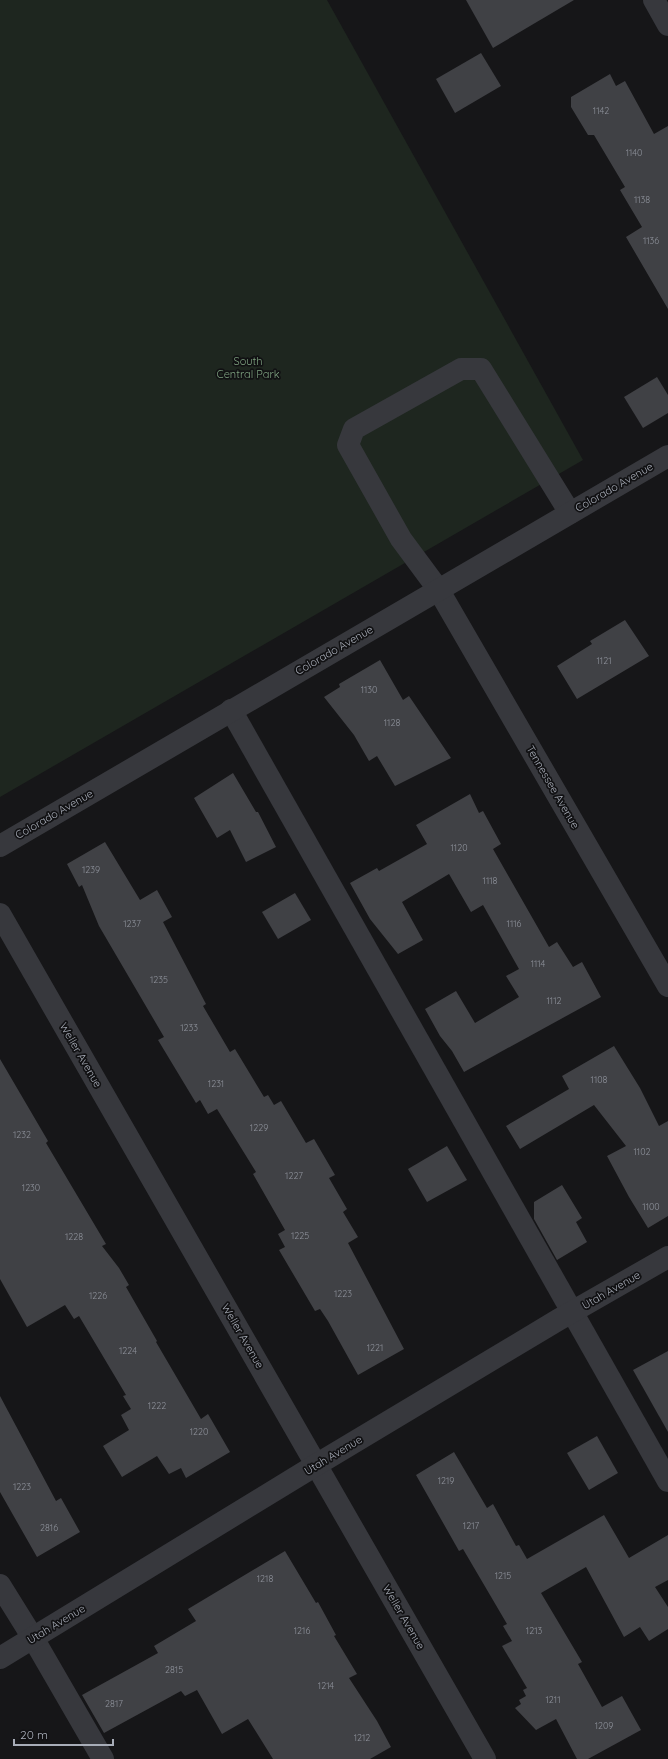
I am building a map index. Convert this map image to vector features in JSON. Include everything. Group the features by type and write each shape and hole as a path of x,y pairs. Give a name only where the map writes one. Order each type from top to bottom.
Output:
{"street":[{"path":"654,0 668,25"},
{"name":"Tennessee Avenue","path":"570,513 481,369 460,369 354,429 348,445 401,539 438,589 668,986"},
{"path":"668,456 668,462"},
{"name":"Colorado Avenue","path":"0,846 668,456"},
{"path":"231,710 668,1481"},
{"name":"Weller Avenue","path":"0,914 486,1759"},
{"name":"Utah Avenue","path":"0,1658 316,1465 572,1312 668,1257"},
{"path":"0,1585 33,1638 103,1759"}],"green space":[{"name":"South Central Park","path":"0,0 327,0 583,460 0,797"}],"building":[{"path":"466,0 574,0 493,48"},
{"path":"481,53 501,86 455,113 436,79"},
{"path":"610,74 616,86 625,81 654,134 668,126 668,309 626,237 642,227 620,190 625,187 594,135 588,135 571,107 571,97"},
{"path":"657,377 668,395 668,413 643,428 624,397"},
{"path":"625,620 649,656 577,699 557,666 592,644 590,641"},
{"path":"380,660 403,700 409,696 451,758 395,786 377,756 369,761 354,735 324,697 340,687 339,684"},
{"path":"233,773 256,812 258,812 276,847 246,862 230,830 217,838 194,798"},
{"path":"470,794 479,813 483,811 501,844 493,849 549,947 557,942 573,967 582,962 601,997 464,1072 452,1051 440,1036 425,1009 456,991 475,1023 519,997 506,976 519,969 483,905 471,912 449,874 402,902 423,940 398,954 370,919 350,883 377,868 379,871 427,844 416,825"},
{"path":"105,842 140,900 157,890 172,917 163,922 206,1004 203,1006 230,1052 235,1049 264,1097 268,1095 274,1105 281,1101 306,1143 314,1139 335,1175 329,1178 347,1209 343,1212 358,1237 348,1243 404,1349 358,1375 328,1321 320,1309 315,1311 279,1250 285,1247 278,1234 285,1230 253,1174 256,1172 217,1109 208,1114 200,1100 196,1103 158,1040 164,1037 99,926 82,885 79,887 67,864"},
{"path":"295,893 311,920 278,939 262,912"},
{"path":"614,1046 640,1088 659,1126 668,1121 668,1216 648,1228 607,1156 626,1146 594,1105 520,1149 506,1126 569,1089 562,1076"},
{"path":"0,1059 48,1141 46,1143 106,1244 102,1246 119,1268 129,1285 126,1287 201,1419 208,1414 230,1452 186,1478 181,1468 169,1474 157,1456 122,1477 103,1446 129,1430 121,1415 131,1409 123,1396 126,1395 79,1316 74,1319 65,1305 27,1327 0,1279"},
{"path":"447,1146 467,1180 427,1202 408,1169"},
{"path":"562,1185 582,1218 576,1222 587,1242 557,1260 534,1219 534,1202"},
{"path":"668,1351 668,1432 633,1370"},
{"path":"0,1396 56,1501 61,1498 80,1532 37,1557 0,1492"},
{"path":"597,1436 618,1473 589,1490 567,1453"},
{"path":"454,1452 487,1508 493,1504 516,1546 519,1545 527,1559 604,1515 629,1558 668,1535 668,1580 655,1587 668,1607 668,1629 649,1641 640,1627 624,1637 586,1567 541,1593 582,1662 578,1664 602,1707 622,1696 641,1730 588,1759 577,1759 556,1719 536,1730 515,1708 521,1704 519,1700 526,1696 523,1690 527,1688 502,1646 512,1641 503,1626 507,1624 463,1549 459,1551 416,1475"},
{"path":"285,1551 316,1603 318,1602 336,1635 334,1636 357,1674 349,1678 377,1721 391,1747 370,1759 273,1759 248,1719 222,1734 197,1690 185,1696 181,1691 104,1733 82,1695 158,1653 154,1646 196,1621 188,1609"}]}
